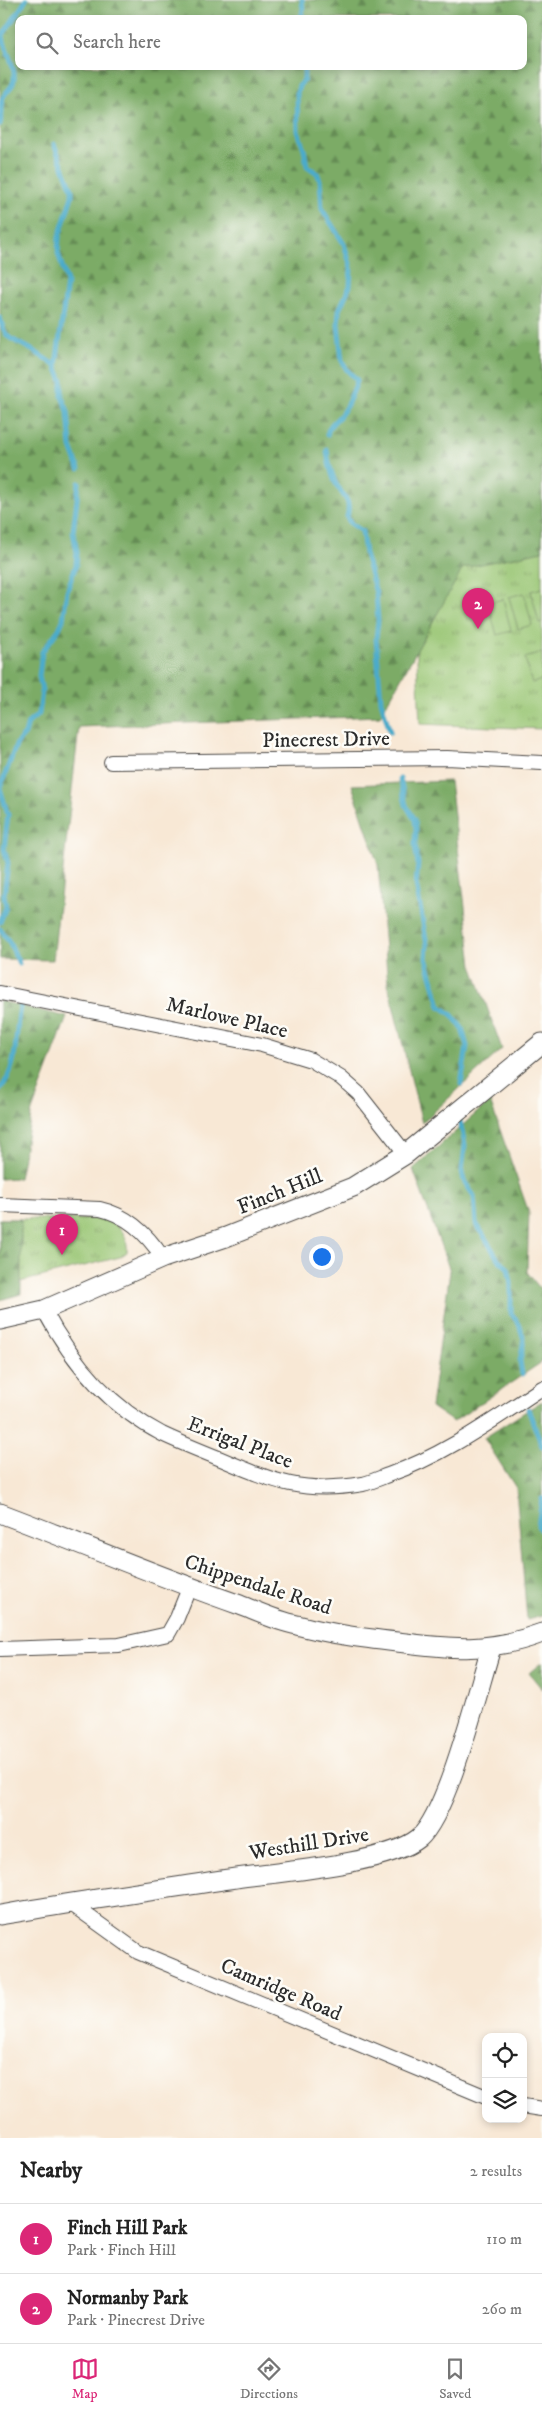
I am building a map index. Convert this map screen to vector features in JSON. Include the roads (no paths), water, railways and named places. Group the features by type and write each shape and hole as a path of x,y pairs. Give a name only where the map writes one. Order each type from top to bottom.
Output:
{"street":[{"name":"Pinecrest Drive","path":"111,762 447,758 542,762"},
{"name":"Marlowe Place","path":"0,993 262,1044 311,1060 341,1078 358,1093 406,1154"},
{"name":"Finch Hill","path":"0,1320 44,1310 163,1258 226,1237 353,1186 406,1154 542,1043"},
{"path":"0,1205 100,1209 115,1212 150,1239 163,1258"},
{"name":"Errigal Place","path":"44,1310 59,1338 72,1355 98,1386 127,1412 161,1433 200,1451 275,1482 300,1487 364,1484 414,1466 542,1388"},
{"name":"Chippendale Road","path":"0,1513 75,1541 189,1588 294,1625 341,1635 461,1648 491,1648 542,1633"},
{"path":"0,1648 119,1645 168,1634 178,1618 189,1588"},
{"name":"Westhill Drive","path":"0,1915 350,1862 381,1855 407,1845 419,1837 433,1820 446,1792 491,1648"},
{"name":"Camridge Road","path":"70,1903 138,1952 482,2095"},
{"path":"527,2107 542,2109"}],"waterway":[{"path":"16,15 26,0"},
{"path":"302,0 302,15"},
{"path":"0,124 3,96 12,86 14,78 13,68 3,35 15,17"},
{"path":"304,70 304,80 299,86 297,93 298,131 307,166 317,173 320,180 322,209 344,244 351,267 350,286 339,310 338,324 342,361 347,370 357,380 346,407 331,425 327,435"},
{"path":"54,144 72,189 72,196 59,237 58,253 67,282 56,366 62,381 62,397 68,411 71,447 79,469"},
{"path":"0,318 8,337 33,350 56,366"},
{"path":"327,450 335,482 346,498 348,506 347,517 350,523 362,531 365,554 376,593 378,621 376,638 381,701 390,732"},
{"path":"0,922 6,907 4,895 8,863 4,849 8,815 0,788 17,743 25,734 28,723 39,714 42,691 39,676 42,652 59,629 63,620 67,591 76,565 77,552 73,532 79,483"},
{"path":"400,779 406,805 415,820 415,845 418,864 416,884 427,945 426,958 440,1006 452,1015 462,1028 467,1046 461,1084"},
{"path":"0,929 10,943 19,964"},
{"path":"0,1090 7,1080 14,1059 21,1003"},
{"path":"460,1121 465,1145 462,1171 464,1181 474,1196 476,1223 498,1259 508,1268 511,1283 511,1313 519,1324 524,1340 520,1361 522,1374"},
{"path":"528,1409 542,1446"},
{"path":"542,1499 538,1526 542,1531"}],"place":[{"name":"Normanby Park","path":"478,629"},
{"name":"Finch Hill Park","path":"62,1255"}]}
